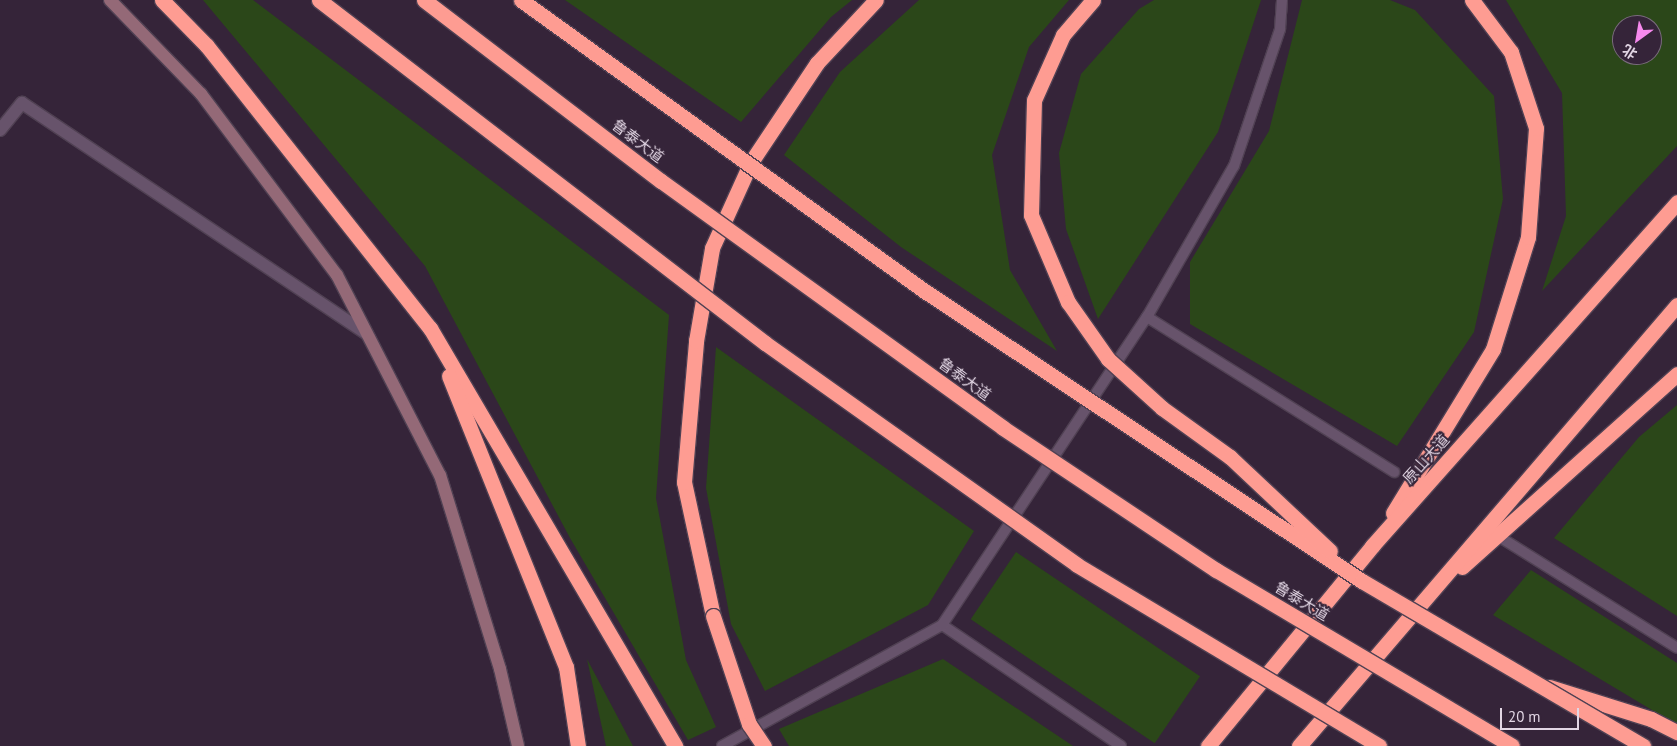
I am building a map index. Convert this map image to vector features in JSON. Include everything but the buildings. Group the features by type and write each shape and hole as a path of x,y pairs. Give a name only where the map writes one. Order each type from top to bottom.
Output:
{"highway":[{"path":"162,0 207,46 430,328 675,746"},
{"path":"319,0 765,343 1061,553 1379,746"},
{"name":"鲁泰大道","path":"424,0 661,181 1002,428 1216,570 1512,746"},
{"path":"521,0 926,292 1362,581 1643,746"},
{"path":"764,746 749,724 713,616 684,482 696,341 712,248 751,162 817,63 876,0"},
{"path":"1093,0 1063,35 1034,100 1030,215 1068,302 1108,359 1162,408 1230,457 1362,581"},
{"path":"1372,546 1493,349 1528,238 1536,128 1511,52 1472,0"},
{"name":"原山大道","path":"1208,746 1372,546 1677,202"},
{"path":"1298,746 1677,305"},
{"path":"430,328 566,667 578,746"},
{"path":"1424,598 1498,536 1677,374"},
{"path":"1537,684 1651,719 1677,732"}],"street":[{"path":"110,0 201,94 337,275 440,475 518,746"},
{"path":"0,130 22,103 367,334"}],"lane":[{"path":"722,746 942,625 1147,316 1234,166 1280,29 1282,0"},
{"path":"1147,316 1394,472"},
{"path":"1498,536 1677,648"},
{"path":"942,625 1121,746"}],"green space":[{"path":"203,0 253,0 669,315 656,498 686,660 716,727 688,740 570,538 425,266"},
{"path":"565,0 852,0 831,17 741,122"},
{"path":"919,0 1069,0 1029,47 992,155 1010,270 1057,351 901,247 784,155 840,72"},
{"path":"1154,0 1261,0 1218,132 1098,319 1066,229 1059,153 1081,74 1139,9"},
{"path":"1302,0 1390,0 1415,10 1494,96 1503,199 1474,332 1397,446 1190,324 1190,262 1269,131"},
{"path":"1506,0 1677,0 1677,146 1542,291 1566,216 1562,93"},
{"path":"716,347 974,531 928,605 765,691 731,624 706,488"},
{"path":"1677,405 1677,616 1554,538 1639,437"},
{"path":"1016,552 1200,676 1155,743 971,619"},
{"path":"1531,570 1677,663 1677,725 1493,615"},
{"path":"587,659 633,746 606,746"},
{"path":"943,659 1073,746 789,746 779,729"}]}
